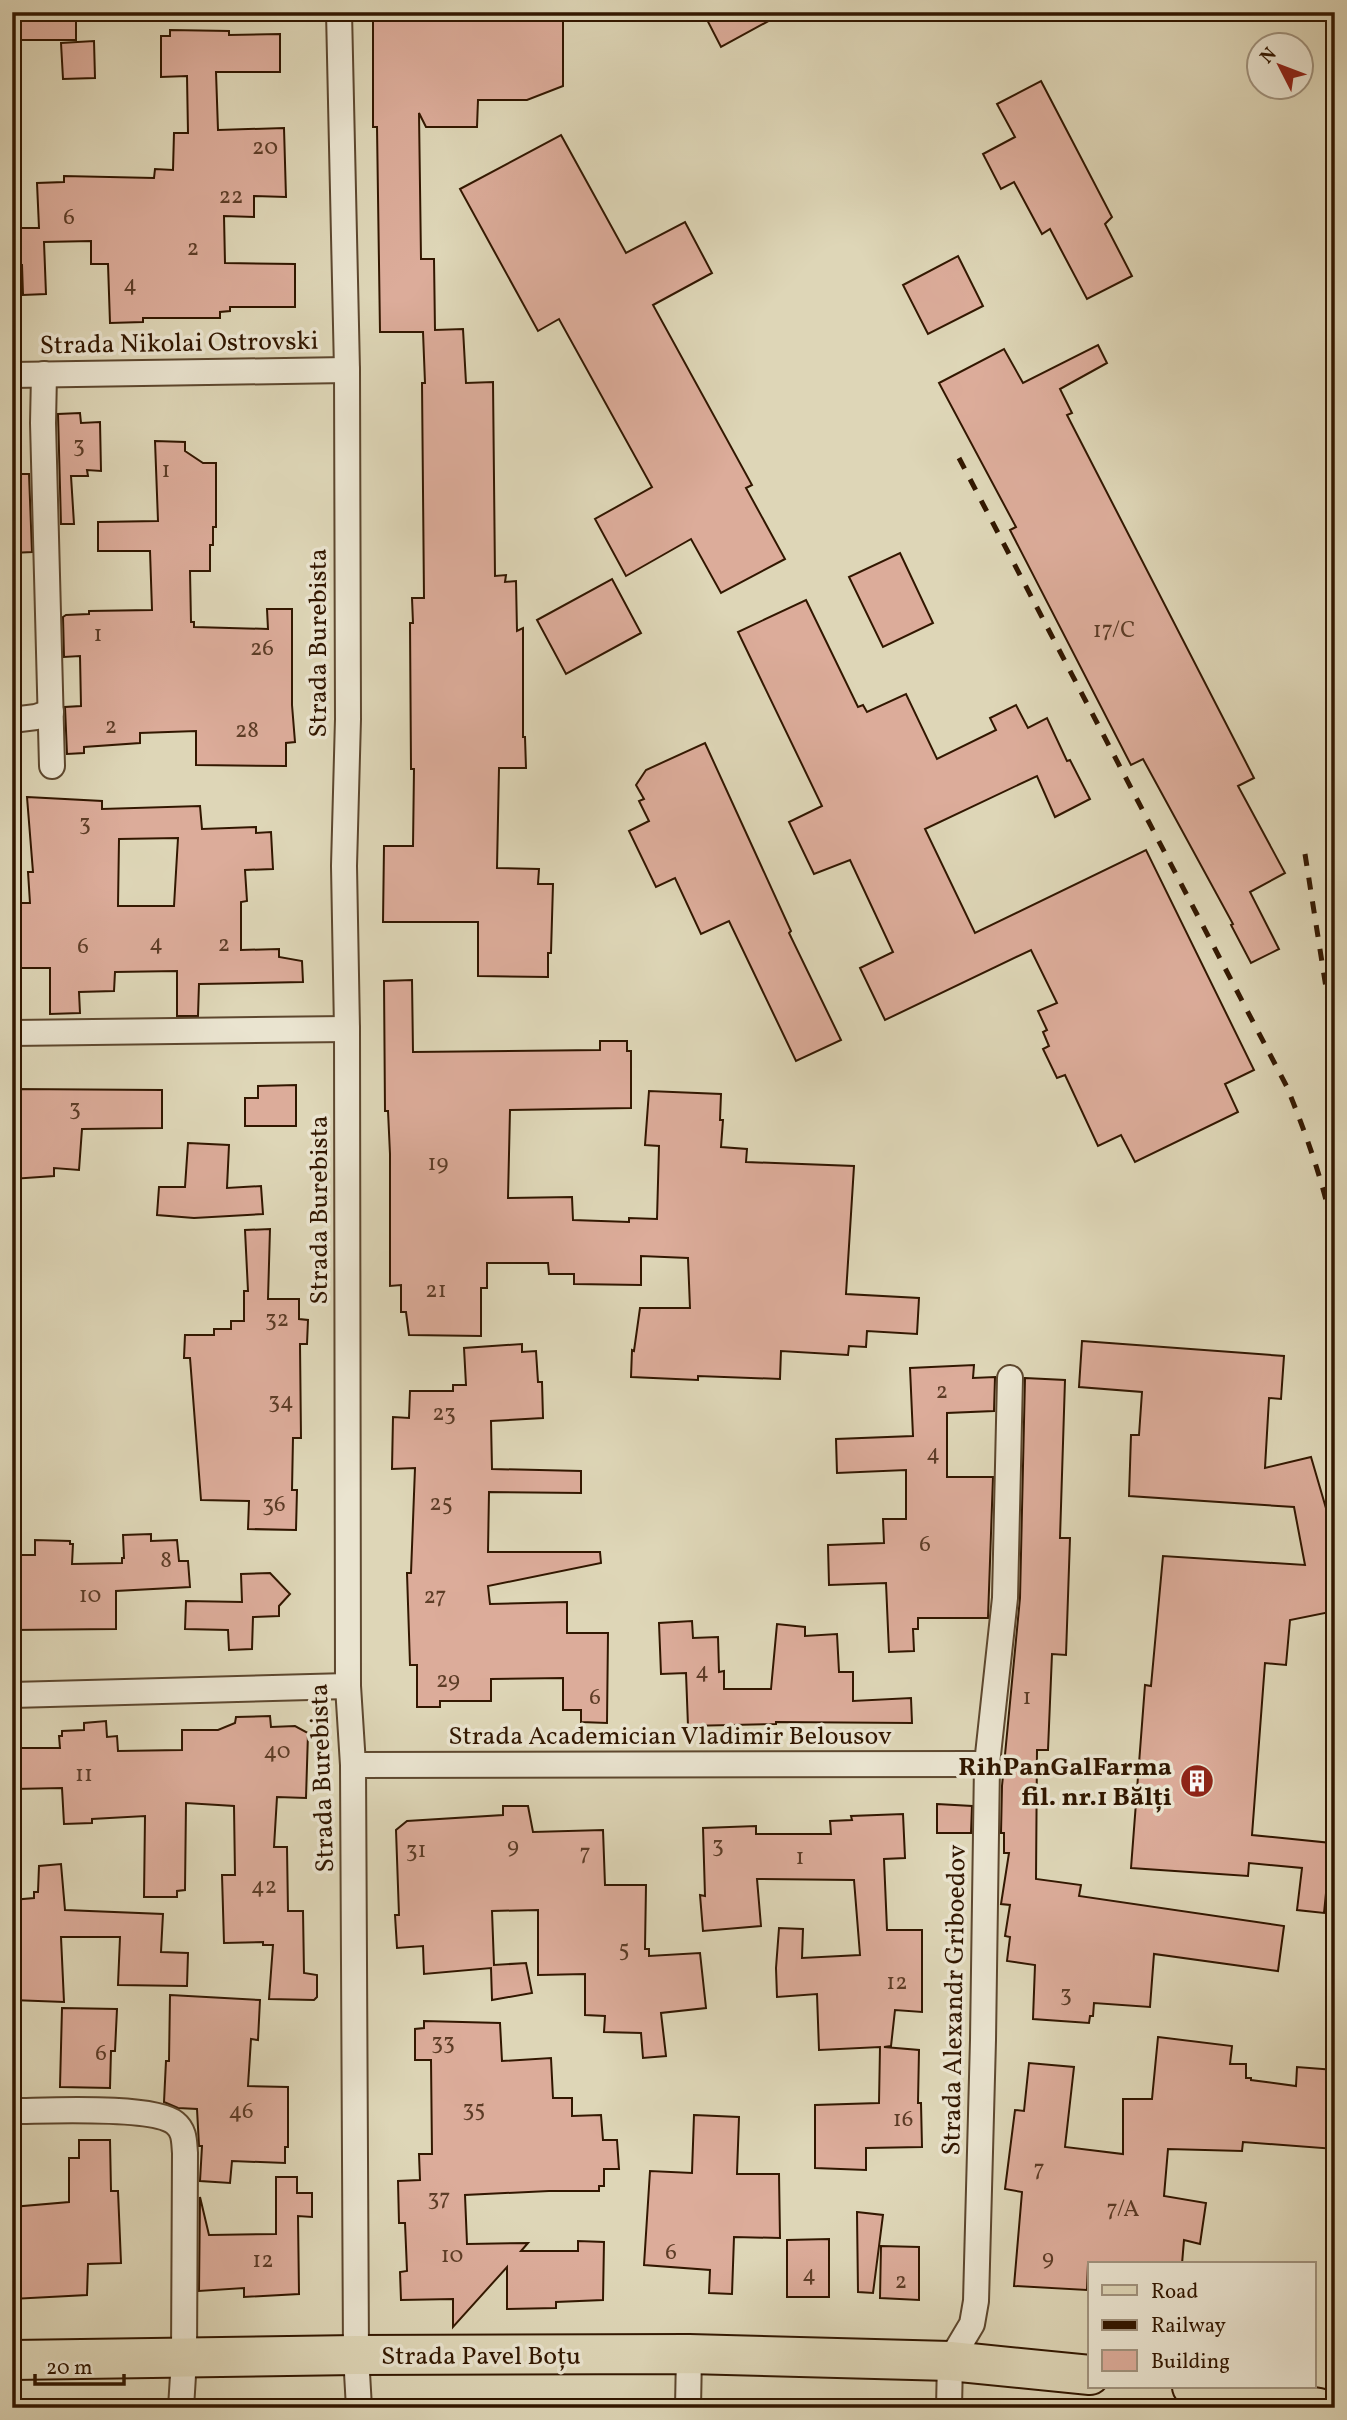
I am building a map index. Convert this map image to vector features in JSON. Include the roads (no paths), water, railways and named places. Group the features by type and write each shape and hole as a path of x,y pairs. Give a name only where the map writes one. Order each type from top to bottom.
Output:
{"main road":[{"name":"Strada Pavel Boțu","path":"12,2360 689,2354 950,2361 1088,2375"},
{"path":"1198,2388 1319,2408"}],"street":[{"name":"Strada Burebista","path":"339,12 347,370 348,719 344,866 347,1029 348,1686 353,1765 356,2355 359,2408"},
{"name":"Strada Nikolai Ostrovski","path":"12,375 347,370"},
{"path":"44,374 52,766"},
{"path":"12,720 51,712"},
{"path":"12,1032 347,1029"},
{"name":"Strada Alexandr Griboedov","path":"949,2408 950,2361 972,2324 976,2301 987,1764 1005,1598 1010,1378"},
{"path":"12,1695 348,1686"},
{"name":"Strada Academician Vladimir Belousov","path":"353,1765 987,1764"},
{"path":"12,2111 152,2115 167,2118 181,2129 185,2153 184,2359 181,2408"},
{"path":"688,2408 689,2354"}],"railway":[{"path":"959,458 1287,1087 1315,1163 1335,1242"},
{"path":"1305,854 1335,1045"}],"place":[{"name":"RihPanGalFarma fil. nr.1 Bălți","path":"1197,1781"}]}
